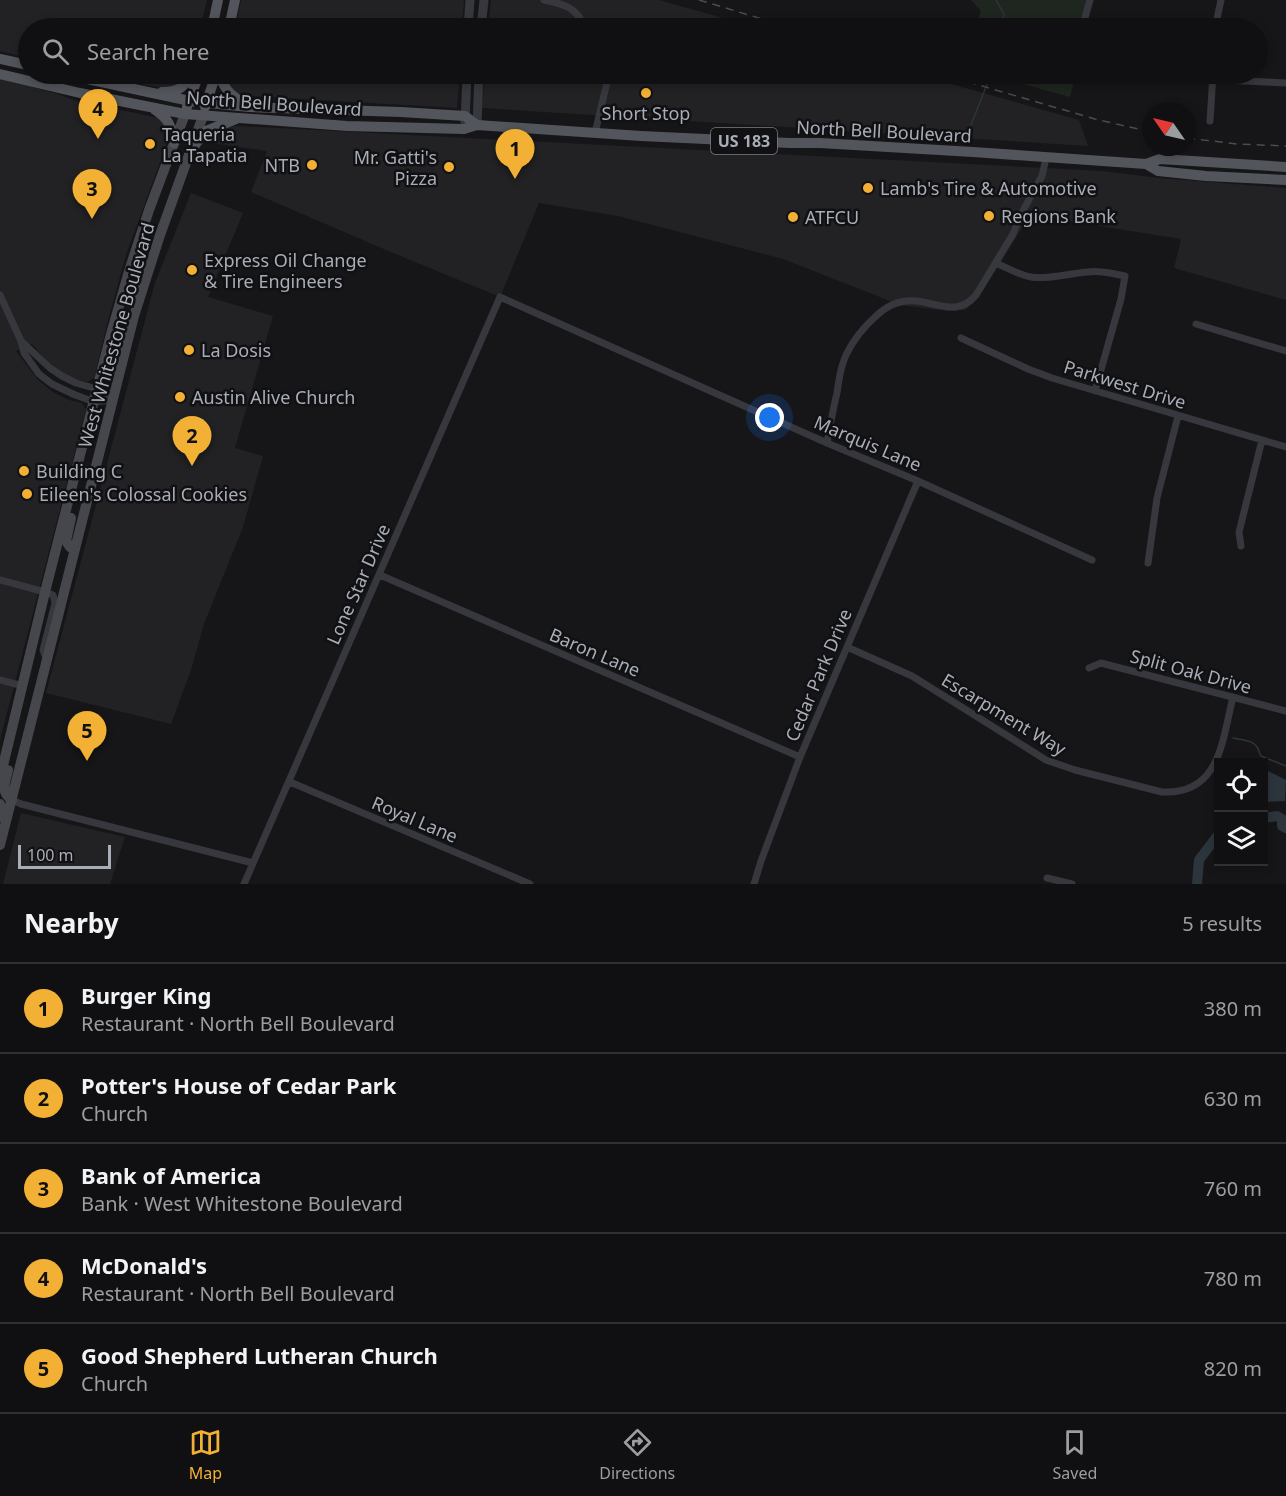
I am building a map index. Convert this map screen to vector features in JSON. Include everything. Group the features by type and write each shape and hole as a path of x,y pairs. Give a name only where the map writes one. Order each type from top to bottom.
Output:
{"main road":[{"path":"214,18 218,0"},
{"path":"231,18 235,0"},
{"path":"0,59 18,63"},
{"name":"North Bell Boulevard","path":"0,74 18,78"},
{"name":"North Bell Boulevard","path":"42,84 185,114 347,126 464,129 477,125 595,133 820,143 1146,164 1160,159 1286,167"},
{"name":"North Bell Boulevard","path":"112,84 207,103 465,116"},
{"path":"146,91 172,92 185,84"},
{"path":"185,114 196,84"},
{"path":"203,116 214,84"},
{"path":"222,84 232,96 249,106"},
{"path":"151,107 163,115 171,126 174,143"},
{"name":"West Whitestone Boulevard","path":"0,778 5,740 16,715 71,488 129,271 185,114"},
{"name":"West Whitestone Boulevard","path":"0,845 144,282 203,116"},
{"path":"465,116 477,125"},
{"path":"191,150 206,131 239,118"},
{"name":"North Bell Boulevard","path":"1146,164 1158,171 1286,180"},
{"path":"71,488 73,511 66,541 70,548 75,549"},
{"path":"12,800 6,797 3,791 19,725 16,715"},
{"path":"0,804 2,811 0,817"}],"street":[{"path":"469,18 470,0"},
{"path":"482,18 484,0"},
{"path":"544,0 566,5 577,12 580,18"},
{"path":"1086,18 1090,0"},
{"path":"1217,18 1221,0"},
{"path":"1268,82 1286,83"},
{"path":"464,129 467,84"},
{"path":"477,125 479,84"},
{"path":"595,133 607,84"},
{"path":"1210,122 1213,84"},
{"path":"827,442 842,367 857,337 878,314 897,302 916,301 951,308 964,306 971,301 1012,234 1042,176 1046,158"},
{"path":"996,263 1031,277 1090,271 1125,276 1121,299 1095,391"},
{"path":"0,295 21,341 24,353 39,374 66,392 94,402 112,400"},
{"name":"Marquis Lane","path":"500,297 1092,560"},
{"name":"Lone Star Drive","path":"244,884 500,297"},
{"path":"1196,324 1286,351"},
{"name":"Parkwest Drive","path":"961,338 1028,369 1286,447"},
{"path":"21,341 62,376 76,383 98,389 112,400"},
{"path":"1148,563 1157,498 1178,416"},
{"path":"1241,546 1239,532 1262,440"},
{"name":"Cedar Park Drive","path":"754,884 800,757 918,481"},
{"name":"Baron Lane","path":"380,575 800,757"},
{"path":"0,580 53,595 55,603 43,650 46,660"},
{"name":"Escarpment Way","path":"847,647 912,676 1046,760 1075,770 1162,792 1174,793 1188,790 1210,773 1217,761 1233,697"},
{"name":"Split Oak Drive","path":"1089,668 1101,663 1286,711"},
{"path":"0,680 23,686"},
{"name":"Royal Lane","path":"290,782 530,884"},
{"path":"12,800 253,863"},
{"path":"1047,878 1071,884"}],"shaded area":[{"path":"0,0 207,0 202,18 18,18 18,56 0,51"},
{"path":"241,0 464,0 463,18 237,18"},
{"path":"491,0 659,0 723,18 489,18"},
{"path":"971,0 1087,0 1082,18 979,18 981,11"},
{"path":"0,78 73,100 159,118 164,121 170,135 126,255 94,378 87,382 64,374 48,362 32,344 16,351 38,380 53,392 69,400 82,403 86,409 0,740"},
{"path":"141,84 178,84 167,89"},
{"path":"229,84 459,84 457,108 250,96 234,93"},
{"path":"484,84 951,84 1079,120 1088,146 482,108"},
{"path":"1023,84 1073,84 1070,97"},
{"path":"225,127 1102,171 1286,188 1286,300 1174,268 1181,239 1030,215 979,297 965,310 947,311 900,305 783,259 618,216 539,203 500,297 251,192 267,151 212,143"},
{"path":"191,193 243,213 208,297 273,316 235,448 263,456 243,527 204,624 191,670 171,724 46,693 155,283"},
{"path":"1268,771 1286,780 1285,801 1268,802"},
{"path":"21,813 125,837 110,884 3,884"}],"waterway":[{"path":"996,0 1004,14 1003,18"},
{"path":"971,125 987,84"},
{"path":"1233,738 1253,743 1261,756 1286,766"},
{"path":"1268,817 1277,816 1282,819 1282,826 1286,828"},
{"path":"1197,884 1199,860 1214,840"}],"railway":[{"path":"699,0 759,18"},
{"path":"975,84 1095,119 1142,130"},
{"path":"1196,139 1286,146"}],"place":[{"name":"Short Stop","path":"646,93"},
{"name":"McDonald's","path":"98,139"},
{"name":"Taqueria La Tapatia","path":"150,144"},
{"name":"NTB","path":"312,165"},
{"name":"Mr. Gatti's Pizza","path":"449,167"},
{"name":"Burger King","path":"515,179"},
{"name":"Lamb's Tire & Automotive","path":"868,188"},
{"name":"Regions Bank","path":"989,216"},
{"name":"ATFCU","path":"793,217"},
{"name":"Bank of America","path":"92,219"},
{"name":"Express Oil Change & Tire Engineers","path":"192,270"},
{"name":"La Dosis","path":"189,350"},
{"name":"Austin Alive Church","path":"180,397"},
{"name":"Potter's House of Cedar Park","path":"192,466"},
{"name":"Building C","path":"24,471"},
{"name":"Eileen's Colossal Cookies","path":"27,494"},
{"name":"Good Shepherd Lutheran Church","path":"87,761"}]}
